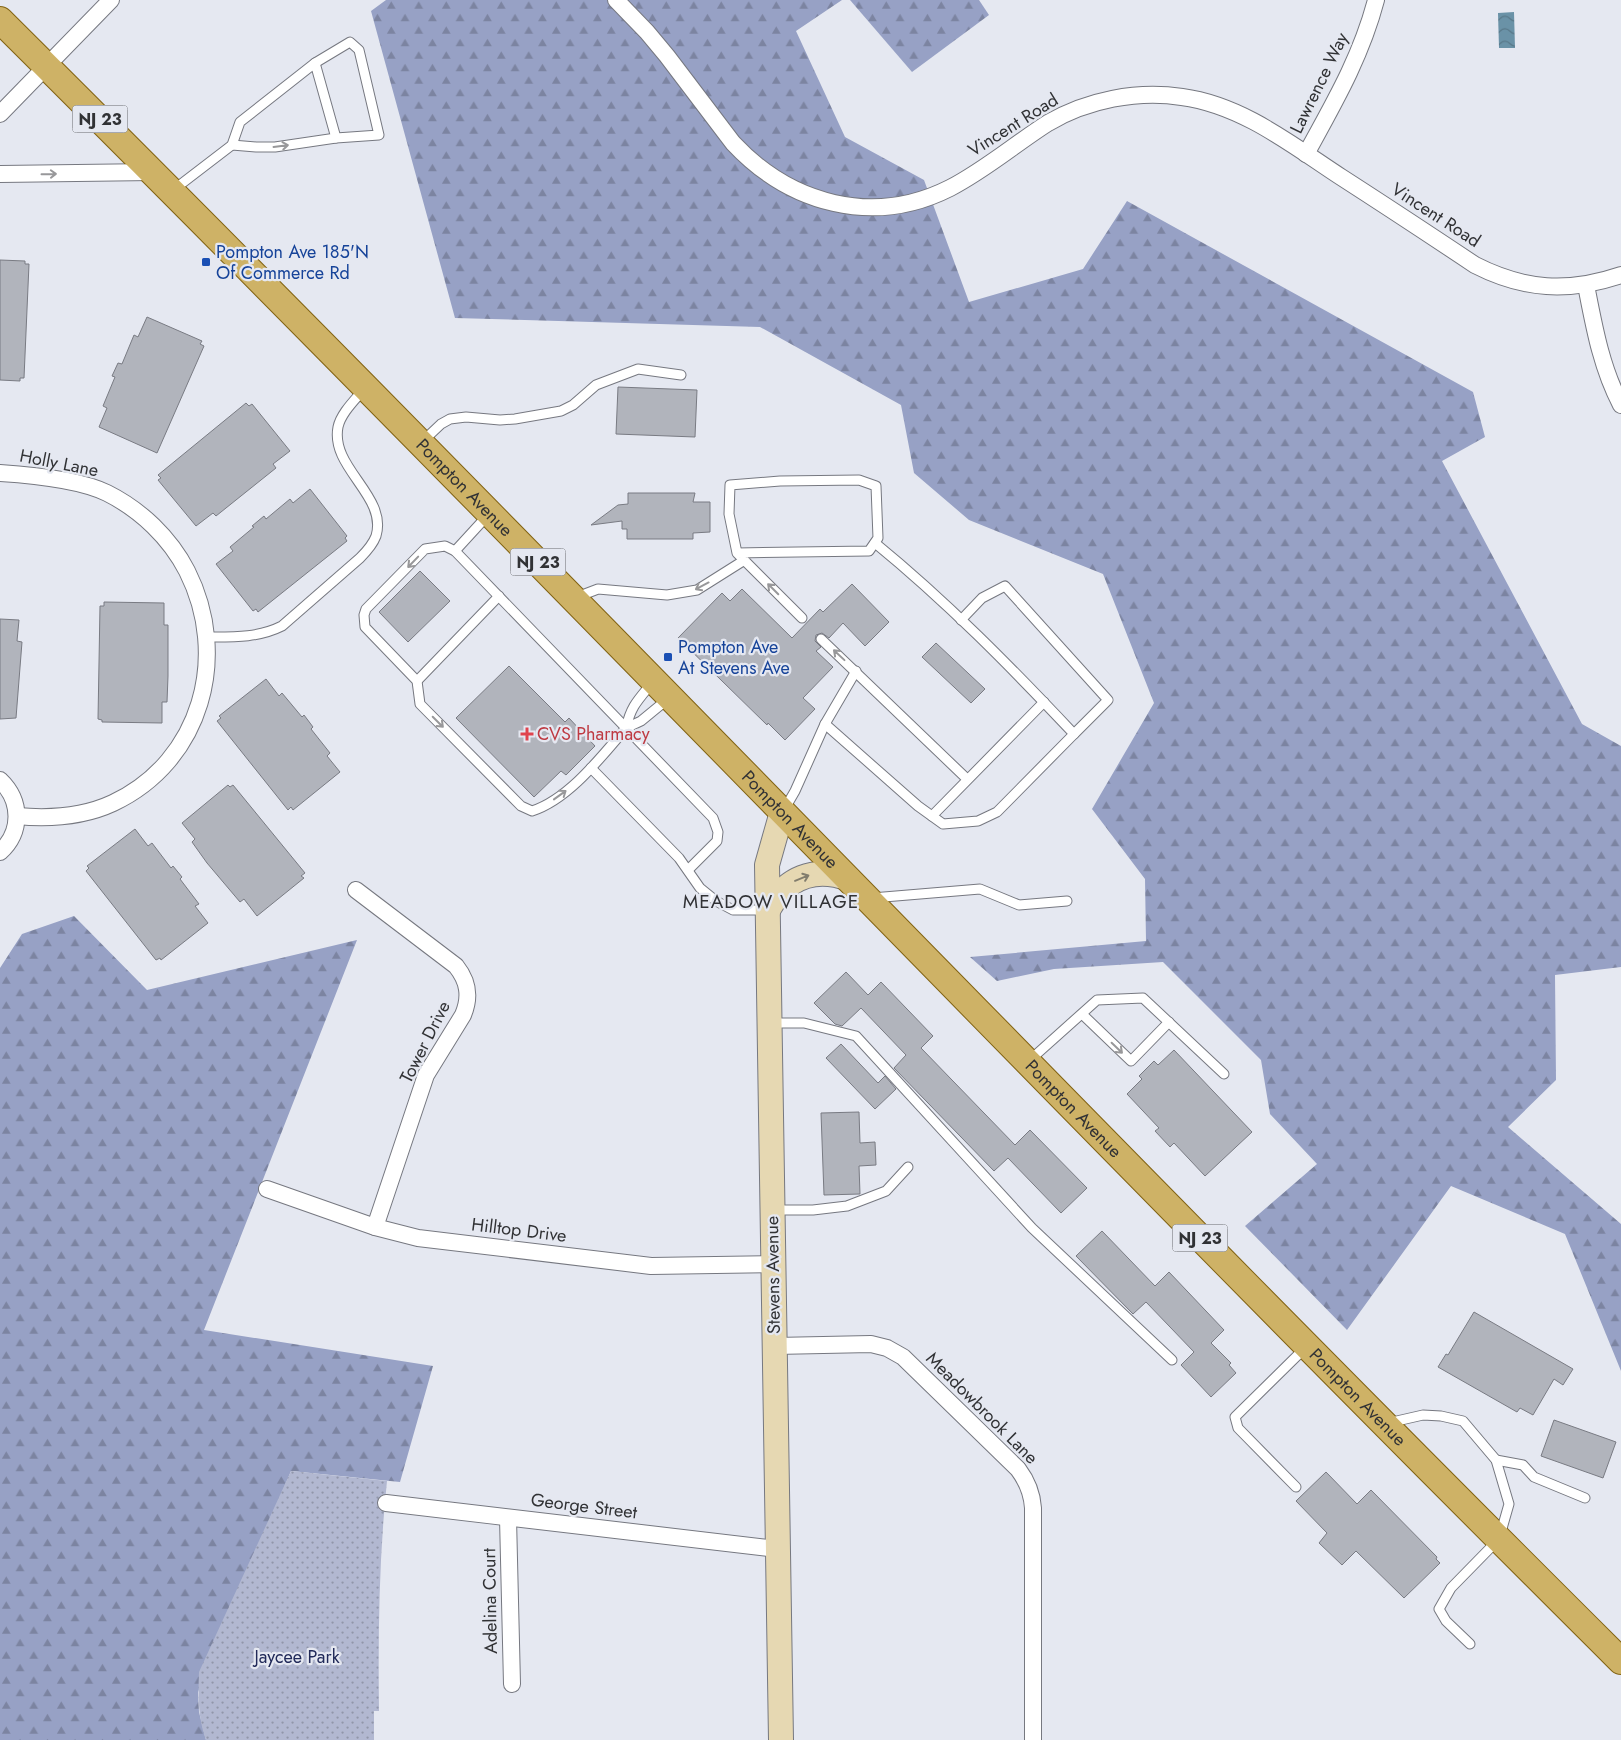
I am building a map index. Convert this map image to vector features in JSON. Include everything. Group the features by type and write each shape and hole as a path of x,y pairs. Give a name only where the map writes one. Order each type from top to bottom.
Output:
{"main road":[{"name":"Pompton Avenue","path":"0,20 154,172 574,598 1306,1347 1621,1661"},
{"name":"Stevens Avenue","path":"780,1740 767,865 782,812"},
{"path":"768,910 781,891 800,878 820,874 849,879"}],"street":[{"path":"0,114 111,0"},
{"name":"Vincent Road","path":"616,0 667,56 733,144 746,158 761,170 795,190 832,203 865,206 892,205 931,196 967,178 1050,122 1070,112 1091,104 1136,95 1181,97 1204,101 1246,117 1475,264 1492,273 1529,284 1558,287 1586,285 1621,275"},
{"name":"Lawrence Way","path":"1306,154 1354,65 1376,0"},
{"path":"0,174 154,172"},
{"path":"1586,285 1600,353 1621,405"},
{"name":"Holly Lane","path":"0,473 87,485 120,500 143,517 159,532 183,564 199,600 207,637 207,671 199,708 182,742 159,771 130,794 96,809 78,814 42,819 18,816"},
{"path":"0,780 8,787 15,801 18,816 15,832 0,852"},
{"name":"Tower Drive","path":"356,890 456,966 462,973 468,989 463,1014 426,1075 375,1227"},
{"name":"Hilltop Drive","path":"267,1189 375,1227 418,1238 651,1266 773,1264"},
{"name":"Meadowbrook Lane","path":"774,1346 871,1344 895,1352 909,1363 1018,1469 1024,1478 1031,1492 1033,1508 1033,1740"},
{"name":"George Street","path":"386,1503 778,1549"},
{"name":"Adelina Court","path":"508,1518 512,1684"}],"lane":[{"path":"172,191 232,145 240,122 315,62 350,42 358,50 379,135 336,138 275,147 232,145"},
{"path":"315,62 336,138"},
{"path":"421,443 441,424 450,419 466,417 500,420 515,419 561,411 573,405 596,385 638,369 681,375"},
{"path":"207,637 242,637 269,632 282,626 360,558 376,536 377,522 374,510 342,458 337,442 338,426 345,412 366,387"},
{"path":"574,598 598,589 667,595 697,590 740,557 870,551 878,538 876,486 858,480 780,481 730,485 729,514 740,557 802,618"},
{"path":"455,551 490,513"},
{"path":"875,543 1003,659 1074,734"},
{"path":"662,688 641,721 626,728 581,780 542,808 532,811 521,806 420,704 417,681 364,628 364,615 366,609 425,549 445,546 455,551 499,596 626,728 713,818 718,832 717,841 688,870"},
{"path":"825,724 918,806 943,824 978,821 998,812 1108,700 1005,586 982,598 961,620"},
{"path":"417,681 499,596"},
{"path":"821,638 968,779"},
{"path":"782,812 795,791 825,724 856,672"},
{"path":"626,728 634,704 662,688"},
{"path":"932,816 1044,702"},
{"path":"591,768 679,858 700,888 716,901 734,910 768,910"},
{"path":"867,898 980,889 1019,905 1067,901"},
{"path":"1028,1062 1097,1000 1143,998 1224,1074"},
{"path":"1082,1014 1131,1061 1169,1022"},
{"path":"770,1023 804,1022 856,1036 1032,1228 1172,1360"},
{"path":"772,1210 813,1210 847,1206 886,1191 908,1167"},
{"path":"1296,1487 1238,1428 1236,1417 1306,1347"},
{"path":"1383,1424 1424,1415 1441,1416 1463,1421 1496,1460 1509,1504 1499,1539 1451,1588 1438,1609 1446,1621 1470,1644"},
{"path":"1496,1460 1523,1465 1534,1477 1585,1498"}],"green space":[{"path":"386,0 842,0 796,31 845,137 924,180 969,302 1083,269 1127,201 1473,392 1485,437 1442,461 1582,724 1621,746 1621,967 1555,975 1556,1080 1508,1127 1621,1224 1621,1371 1565,1234 1451,1186 1347,1330 1245,1226 1317,1164 1270,1114 1261,1060 1163,962 1054,969 997,981 970,957 1146,941 1145,879 1092,809 1154,703 1103,574 969,520 914,473 901,405 760,327 455,318 371,11"},
{"path":"850,0 979,0 989,15 912,72"},
{"path":"74,916 147,990 357,940 204,1330 433,1366 400,1482 291,1471 198,1692 199,1712 206,1740 0,1740 0,968 22,934"},
{"name":"Jaycee Park","path":"291,1471 387,1481 382,1538 379,1711 374,1711 374,1740 206,1740 199,1707 199,1672"}],"water":[{"path":"1514,12 1515,48 1499,48 1498,13"}],"building":[{"path":"0,260 25,261 25,264 29,264 24,378 20,378 20,381 0,380"},
{"path":"147,317 202,341 200,344 204,346 157,453 99,427 107,408 103,406 115,377 112,376 118,363 122,364 134,335 138,337"},
{"path":"618,387 697,390 695,437 616,434"},
{"path":"246,403 249,406 252,404 290,451 273,464 276,468 216,516 213,513 196,526 158,480 161,478 158,475"},
{"path":"310,489 347,536 345,538 347,541 258,612 256,609 253,611 216,564 233,551 230,547 264,516 266,519 290,499 293,503"},
{"path":"628,493 695,493 693,502 710,502 710,532 693,533 693,539 627,539 627,529 622,529 622,521 591,525 618,505 628,504"},
{"path":"420,571 450,601 408,642 379,612"},
{"path":"852,584 889,622 865,646 843,623 829,638 822,633 816,635 815,641 821,647 816,651 833,667 803,698 815,709 785,740 768,723 767,725 678,638 722,593 730,601 742,589 792,638 820,609 823,612"},
{"path":"104,602 164,603 164,625 168,625 168,676 167,702 162,702 162,723 102,722 102,720 98,719 100,606 104,606"},
{"path":"0,619 19,620 17,641 22,642 16,718 0,719"},
{"path":"936,643 985,689 971,703 922,657"},
{"name":"CVS Pharmacy","path":"509,666 565,722 569,718 595,746 566,775 561,771 534,797 456,718"},
{"path":"266,679 279,696 282,693 302,717 304,715 313,727 311,729 330,753 327,756 340,772 293,810 291,807 288,810 217,721 221,718 219,716"},
{"path":"228,785 230,787 233,785 305,873 301,876 304,878 257,916 244,899 240,902 207,863 192,842 195,839 182,823"},
{"path":"135,829 148,846 152,843 171,868 173,866 182,877 180,879 199,904 195,906 208,923 161,960 160,958 156,960 86,871 89,868 87,866"},
{"path":"846,972 868,995 881,982 933,1036 921,1048 1015,1145 1030,1130 1087,1188 1061,1213 1008,1158 994,1171 894,1068 906,1055 861,1008 842,1026 835,1024 814,1003"},
{"path":"841,1044 878,1083 885,1076 896,1089 875,1109 826,1058"},
{"path":"1174,1050 1252,1132 1205,1176 1174,1143 1170,1147 1155,1131 1159,1128 1127,1094 1142,1079 1139,1076 1154,1061 1158,1065"},
{"path":"859,1112 860,1143 875,1142 876,1165 859,1166 860,1194 824,1195 821,1113"},
{"path":"1102,1231 1155,1286 1169,1272 1224,1330 1211,1343 1231,1363 1229,1365 1236,1373 1211,1397 1181,1365 1194,1352 1146,1302 1133,1314 1076,1256"},
{"path":"1474,1312 1573,1369 1563,1385 1554,1379 1533,1415 1520,1408 1517,1412 1438,1367 1446,1354 1448,1355"},
{"path":"1554,1420 1616,1442 1603,1478 1541,1456"},
{"path":"1326,1472 1357,1504 1371,1490 1437,1557 1436,1559 1440,1563 1404,1598 1356,1551 1342,1565 1319,1543 1327,1533 1296,1501"}],"place":[{"name":"Pompton Ave 185'N Of Commerce Rd","path":"206,262"},
{"name":"Pompton Ave At Stevens Ave","path":"668,657"},
{"name":"CVS Pharmacy","path":"527,734"}],"district":[{"name":"MEADOW VILLAGE","path":"771,901"}]}
